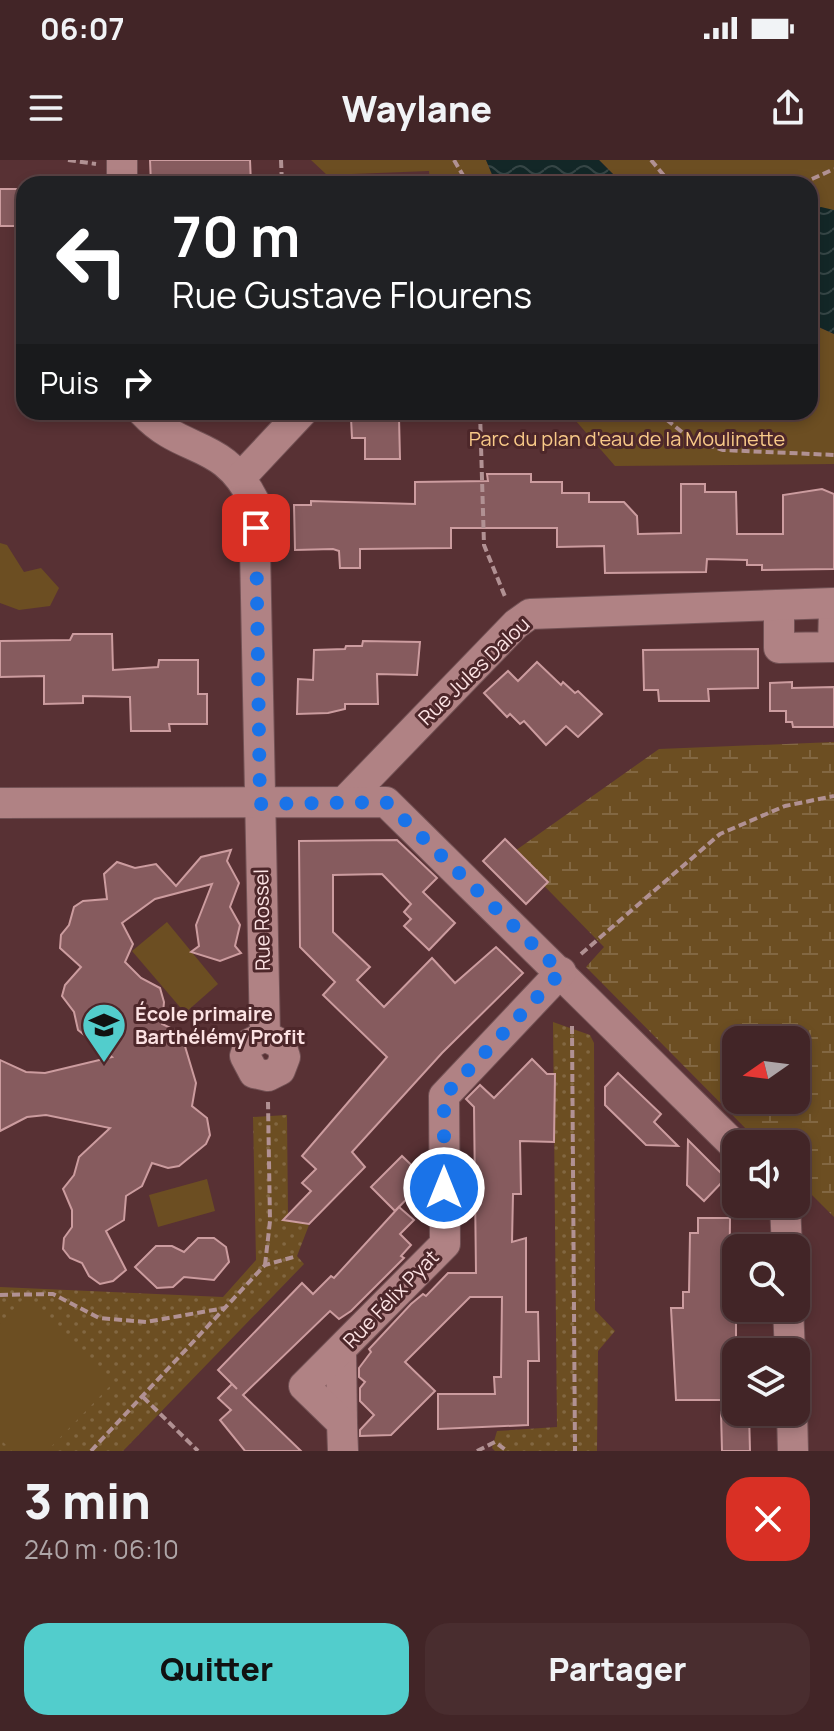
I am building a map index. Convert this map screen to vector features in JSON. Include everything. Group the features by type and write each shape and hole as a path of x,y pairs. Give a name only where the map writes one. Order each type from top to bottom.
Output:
{"street":[{"path":"152,420 167,433 208,450 242,476 294,420"},
{"name":"Rue Rossel","path":"242,476 254,501 258,555 265,1036 253,1040 245,1056 254,1073 268,1076"},
{"name":"Rue Jules Dalou","path":"344,802 516,624 539,612 779,605 834,606 833,647 779,648 779,605"},
{"path":"0,803 386,802 556,978 722,1134"},
{"name":"Rue Félix Pyat","path":"342,1437 304,1386 445,1244 444,1096 556,978"},
{"path":"792,1426 793,1451"}],"path":[{"path":"651,160 664,176"},
{"path":"480,420 484,545 516,624"},
{"path":"667,420 692,440 723,450 834,455"},
{"path":"575,1451 575,1031 556,978 720,834 785,806 834,796"},
{"path":"265,1265 270,1221 268,1076"},
{"path":"91,1451 265,1265 297,1256"},
{"path":"0,1295 53,1294 99,1318 146,1322 225,1308"},
{"path":"142,1396 198,1451"},
{"path":"477,1451 495,1442 507,1451"}],"green space":[{"path":"311,160 486,160 493,176 429,176 429,171 327,175"},
{"path":"599,160 834,160 834,210 818,210 818,176 615,176"},
{"name":"Parc du plan d'eau de la Moulinette","path":"818,327 834,334 834,464 615,466 575,420 818,420"},
{"path":"0,543 7,545 24,572 41,568 59,588 50,606 19,610 0,603"},
{"path":"834,742 834,1217 810,1193 810,1130 747,1130 731,1114 810,1114 810,1026 722,1026 722,1105 586,967 604,947 512,853 659,749"},
{"path":"167,922 218,984 185,1013 132,951"},
{"path":"553,1022 590,1035 594,1043 595,1310 615,1331 598,1351 597,1451 495,1451 492,1448 497,1431 557,1427"},
{"path":"287,1115 288,1220 309,1225 297,1256 304,1264 123,1451 0,1451 0,1287 223,1297 256,1260 253,1117"},
{"path":"207,1179 215,1211 158,1227 149,1195"},
{"path":"23,1299 110,1386 47,1451 12,1451 0,1439 0,1324"}],"water":[{"path":"486,160 599,160 615,176 493,176"},
{"path":"818,208 834,210 834,334 818,327"}],"building":[{"path":"150,160 250,160 251,176 151,176"},
{"path":"0,189 16,189 16,226 0,226"},
{"path":"351,420 399,420 400,459 365,459 365,438 352,438"},
{"path":"487,474 531,474 531,482 562,482 562,493 589,493 589,502 624,502 637,516 638,534 681,533 681,484 705,484 705,492 736,492 737,534 783,534 783,495 822,489 834,494 834,569 762,570 762,565 747,565 747,560 707,559 706,572 605,573 604,546 557,547 557,528 451,528 451,548 360,549 360,568 340,568 339,551 333,549 295,550 294,505 311,505 311,501 415,504 415,482 488,481"},
{"path":"73,634 112,634 113,670 158,667 159,660 198,660 198,694 207,694 207,724 169,724 170,731 131,731 130,697 83,696 83,703 44,704 44,676 0,677 0,641 70,640"},
{"path":"363,641 420,642 417,675 377,674 378,704 345,704 345,709 328,713 297,714 298,679 313,680 314,650 362,646"},
{"path":"758,649 758,688 708,689 709,701 659,701 658,690 644,690 643,650"},
{"path":"537,662 561,685 563,682 575,693 578,691 602,714 578,737 566,726 546,745 524,721 520,724 510,714 507,717 484,693 508,671 518,681"},
{"path":"792,682 792,688 834,687 834,727 793,727 792,722 786,722 786,711 770,711 770,683"},
{"path":"505,839 548,882 526,904 483,861"},
{"path":"397,840 437,878 423,892 455,923 429,950 404,926 411,919 404,912 411,904 382,874 333,875 333,932 370,967 357,980 384,1007 432,958 455,983 496,947 523,973 442,1053 352,1152 365,1167 309,1224 283,1220 311,1191 302,1183 316,1169 302,1156 387,1057 323,995 335,982 300,947 299,841"},
{"path":"231,850 227,861 239,883 230,907 240,925 235,946 241,953 220,961 191,952 199,946 196,925 212,884 155,899 122,923 133,944 125,962 141,978 160,988 164,1002 162,1024 181,1033 196,1083 192,1106 207,1118 210,1135 206,1144 179,1166 168,1168 152,1163 142,1186 126,1196 124,1220 106,1231 126,1270 113,1281 100,1284 89,1276 82,1263 70,1258 63,1249 64,1238 72,1227 72,1210 63,1189 74,1175 79,1157 110,1128 46,1115 27,1117 0,1131 0,1060 26,1072 45,1073 112,1057 78,1030 74,1012 62,996 65,985 81,967 60,948 61,935 69,925 74,907 83,901 107,899 104,874 117,862 135,868 156,864 176,886 201,857"},
{"path":"532,1059 547,1074 555,1074 554,1142 520,1141 521,1194 513,1194 512,1242 526,1238 526,1312 538,1312 539,1361 528,1361 528,1425 438,1429 438,1394 495,1394 494,1377 501,1377 502,1297 470,1297 405,1362 435,1391 391,1435 360,1436 360,1430 374,1415 360,1401 360,1388 365,1382 359,1377 359,1368 371,1352 369,1349 411,1304 423,1294 426,1296 448,1273 476,1273 474,1107 466,1099 480,1085 494,1098"},
{"path":"618,1073 661,1114 654,1122 678,1146 646,1145 605,1105 605,1087"},
{"path":"688,1140 722,1174 722,1182 704,1201 687,1185"},
{"path":"402,1156 426,1179 395,1211 371,1187"},
{"path":"399,1207 414,1220 400,1234 411,1245 401,1256 404,1258 351,1311 339,1319 330,1311 243,1395 301,1451 245,1451 220,1420 231,1410 218,1398 232,1384 218,1370 302,1283 313,1294 331,1276 334,1278"},
{"path":"698,1218 730,1218 730,1234 722,1234 722,1322 736,1322 736,1338 722,1338 722,1400 676,1400 671,1308 683,1308 683,1292 689,1292 690,1233 698,1233"},
{"path":"198,1238 214,1238 226,1247 229,1262 214,1280 184,1277 173,1287 157,1288 135,1267 156,1246 172,1246 184,1252"},
{"path":"721,1412 722,1426 749,1426 750,1451 722,1451"}],"place":[{"name":"École primaire Barthélémy Profit","path":"104,1064"}],"route":[{"path":"256,528 260,804 386,802 561,972 444,1096 444,1188"}]}
